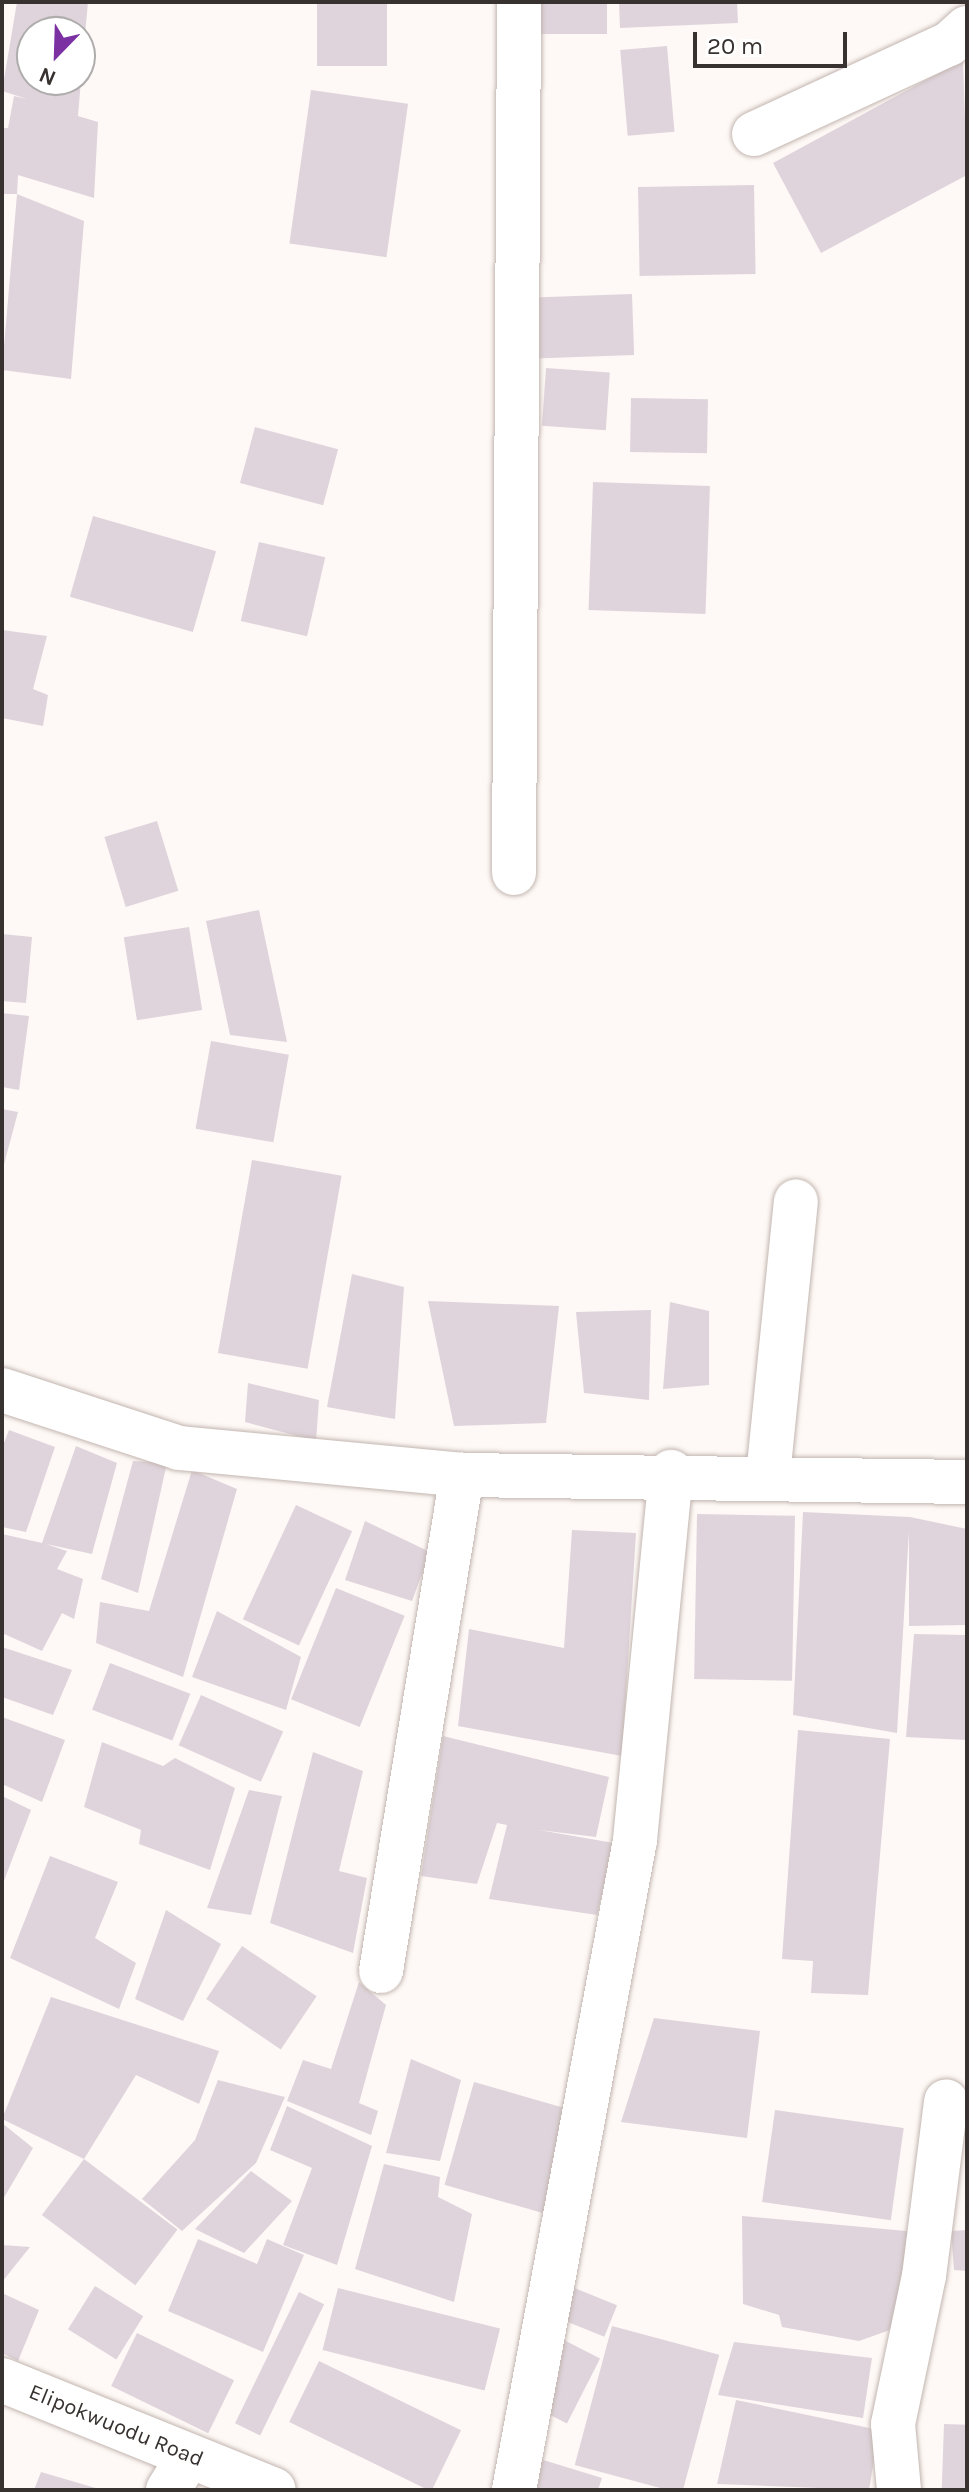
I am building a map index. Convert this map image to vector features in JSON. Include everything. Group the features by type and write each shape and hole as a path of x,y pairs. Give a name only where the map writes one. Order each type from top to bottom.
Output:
{"street":[{"path":"514,873 519,2"},
{"path":"754,134 949,44 967,28"},
{"path":"768,1476 796,1201"},
{"path":"2,1390 179,1448 462,1475 671,1472 967,1482"},
{"path":"514,2490 635,1840 671,1472"},
{"path":"381,1971 462,1475"},
{"path":"899,2490 893,2424 924,2276 946,2101"},
{"name":"Elipokwuodu Road","path":"2,2380 178,2473 274,2490"}],"building":[{"path":"17,2 88,2 87,16 16,16 16,95 2,91"},
{"path":"317,2 387,2 387,66 317,66"},
{"path":"527,2 607,2 607,34 527,34"},
{"path":"619,2 737,2 738,23 620,28"},
{"path":"667,46 674,132 628,136 620,50"},
{"path":"963,60 967,175 821,253 773,163"},
{"path":"311,90 408,104 386,257 289,243"},
{"path":"14,96 27,99 18,96 80,96 78,116 98,122 94,198 18,175 17,194 2,194 2,128 8,128"},
{"path":"754,185 756,274 640,276 638,187"},
{"path":"17,194 84,221 71,379 2,370"},
{"path":"632,294 634,355 535,358 533,297"},
{"path":"546,368 610,372 606,430 542,426"},
{"path":"631,398 708,399 707,453 630,452"},
{"path":"255,427 338,449 323,505 240,483"},
{"path":"593,482 710,486 705,614 589,610"},
{"path":"93,516 216,551 193,632 70,597"},
{"path":"259,542 325,557 307,636 241,621"},
{"path":"2,630 47,636 33,689 48,695 43,726 2,718"},
{"path":"157,821 178,891 126,907 104,837"},
{"path":"259,910 287,1042 230,1035 206,921"},
{"path":"189,927 202,1010 137,1020 124,937"},
{"path":"2,934 32,937 26,1003 2,1001"},
{"path":"2,1013 29,1016 19,1090 2,1087"},
{"path":"211,1041 289,1055 273,1142 196,1129"},
{"path":"2,1109 18,1112 3,1168 2,1168"},
{"path":"252,1160 342,1176 308,1369 218,1353"},
{"path":"352,1274 404,1287 395,1419 327,1407"},
{"path":"428,1301 559,1306 546,1423 454,1426"},
{"path":"670,1302 709,1311 709,1385 663,1389"},
{"path":"651,1310 649,1400 584,1393 576,1312"},
{"path":"248,1383 319,1400 316,1441 245,1422"},
{"path":"9,1430 55,1447 26,1532 2,1527 2,1448"},
{"path":"76,1446 117,1463 92,1554 46,1544 67,1551 57,1569 83,1579 74,1619 62,1613 42,1651 2,1633 2,1534 42,1543"},
{"path":"133,1461 167,1463 138,1593 101,1579"},
{"path":"192,1470 237,1489 183,1677 96,1643 100,1602 149,1611"},
{"path":"296,1505 352,1531 299,1645 243,1619"},
{"path":"803,1512 910,1517 967,1529 967,1625 909,1626 909,1531 897,1733 793,1715"},
{"path":"697,1514 795,1516 792,1681 694,1679"},
{"path":"365,1521 430,1552 412,1601 345,1580"},
{"path":"572,1530 636,1533 622,1756 458,1726 469,1629 564,1648"},
{"path":"336,1588 405,1616 360,1727 291,1699"},
{"path":"217,1611 301,1657 286,1710 192,1677"},
{"path":"914,1634 967,1635 967,1740 906,1737"},
{"path":"2,1647 72,1670 53,1715 2,1697"},
{"path":"110,1663 190,1694 172,1740 92,1710"},
{"path":"201,1695 283,1732 261,1782 179,1745"},
{"path":"2,1717 65,1740 42,1802 2,1784"},
{"path":"798,1730 890,1739 868,1995 811,1993 813,1961 782,1959"},
{"path":"443,1736 609,1777 596,1837 539,1830 614,1843 597,1915 489,1899 507,1825 497,1823 477,1884 421,1876"},
{"path":"102,1742 163,1766 175,1758 235,1788 210,1870 139,1844 141,1830 84,1807"},
{"path":"313,1752 363,1771 339,1871 367,1878 353,1953 270,1923"},
{"path":"249,1790 282,1796 251,1915 207,1908"},
{"path":"2,1796 31,1810 2,1886"},
{"path":"50,1856 118,1882 95,1938 136,1963 119,2009 10,1958"},
{"path":"166,1910 221,1944 183,2021 135,1999"},
{"path":"242,1946 317,1996 281,2049 206,1999"},
{"path":"359,1982 386,2005 359,2103 378,2111 371,2135 287,2101 303,2060 331,2069"},
{"path":"51,1997 219,2051 199,2104 136,2075 84,2159 2,2119"},
{"path":"654,2018 760,2031 747,2138 621,2122"},
{"path":"411,2059 461,2080 440,2161 386,2153"},
{"path":"218,2080 285,2097 256,2163 182,2231 142,2199 195,2140"},
{"path":"474,2082 573,2110 544,2213 445,2185"},
{"path":"287,2106 372,2146 337,2265 283,2245 312,2168 270,2150"},
{"path":"775,2110 904,2128 891,2220 762,2202"},
{"path":"2,2123 33,2148 2,2201"},
{"path":"84,2159 177,2229 135,2285 42,2215"},
{"path":"384,2164 440,2177 438,2197 472,2214 454,2302 355,2269"},
{"path":"251,2171 292,2201 244,2253 195,2229"},
{"path":"742,2216 917,2232 901,2326 859,2341 782,2327 779,2315 743,2304"},
{"path":"967,2230 967,2271 954,2270 951,2231"},
{"path":"198,2239 257,2264 267,2239 304,2255 263,2352 168,2311"},
{"path":"2,2245 30,2247 2,2282"},
{"path":"567,2285 617,2305 604,2337 554,2317"},
{"path":"95,2286 143,2316 116,2359 68,2329"},
{"path":"338,2288 500,2328 485,2390 323,2350"},
{"path":"299,2292 324,2304 260,2435 235,2423"},
{"path":"2,2293 39,2310 18,2361 2,2353"},
{"path":"612,2326 719,2355 683,2490 668,2490 575,2465"},
{"path":"137,2333 234,2380 208,2433 111,2386"},
{"path":"560,2338 600,2358 567,2423 527,2403"},
{"path":"734,2342 872,2358 863,2418 718,2395"},
{"path":"319,2361 461,2430 432,2490 428,2490 289,2422"},
{"path":"736,2400 879,2430 869,2490 717,2484"},
{"path":"944,2424 967,2425 965,2490 942,2490"},
{"path":"514,2451 602,2478 598,2490 501,2490"},
{"path":"41,2472 99,2489 99,2490 34,2490"}]}
